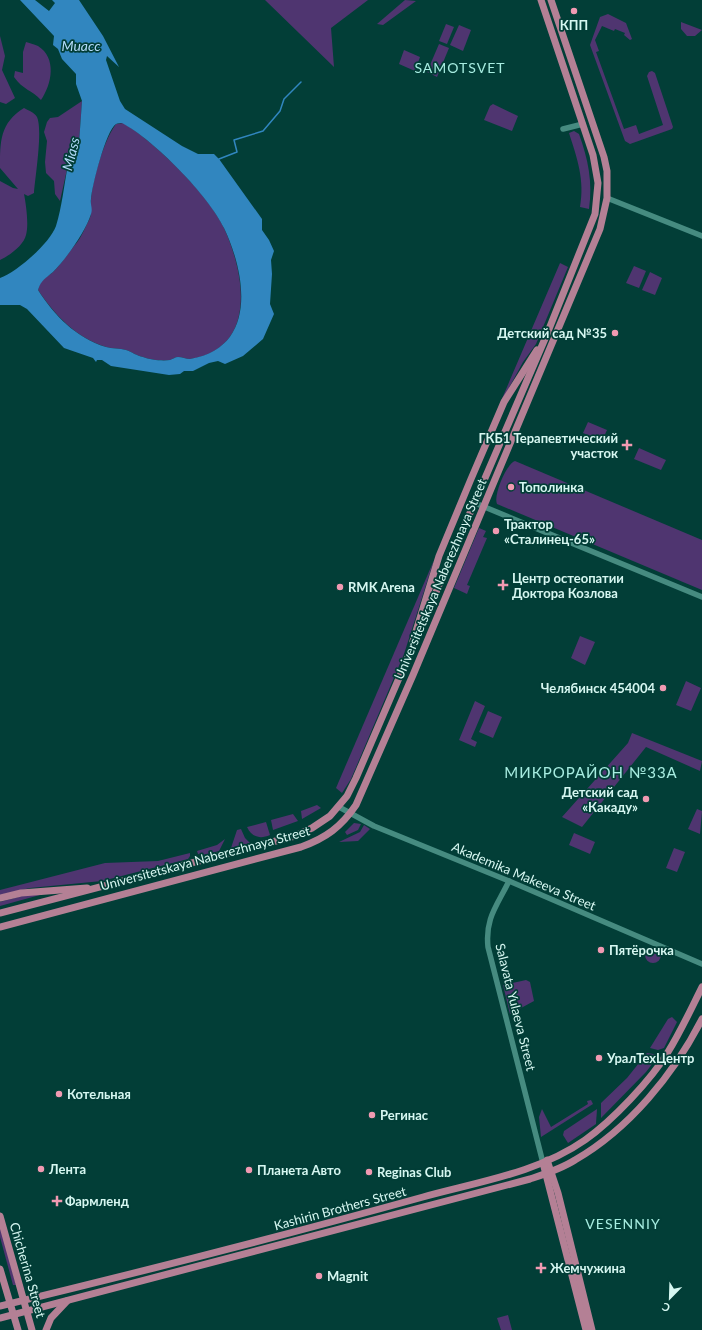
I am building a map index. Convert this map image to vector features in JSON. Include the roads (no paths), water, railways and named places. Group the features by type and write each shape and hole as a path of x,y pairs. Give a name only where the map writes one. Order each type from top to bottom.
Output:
{"main road":[{"name":"Universitetskaya Naberezhnaya Street","path":"0,913 295,836 312,828 330,816 339,807 356,778 408,660 591,228 598,197 596,169 583,124 541,0"},
{"name":"Universitetskaya Naberezhnaya Street","path":"0,927 301,847 320,839 339,827 350,814 366,785 484,506 600,229 608,198 607,172 604,157 551,0"},
{"path":"598,197 608,198"},
{"path":"408,660 415,632 439,556 471,479 504,402 547,334"},
{"path":"0,898 20,893 47,890 103,887"},
{"name":"Kashirin Brothers Street","path":"0,1306 245,1245 495,1179 545,1161 585,1140 600,1128 630,1098 667,1054 702,987"},
{"name":"Kashirin Brothers Street","path":"0,1318 462,1197 548,1173 574,1161 595,1147 638,1109 667,1076 684,1051 702,1019"},
{"name":"Salavata Yulaeva Street","path":"545,1161 586,1330"},
{"name":"Salavata Yulaeva Street","path":"548,1173 592,1330"},
{"path":"460,1188 462,1197"},
{"name":"Chicherina Street","path":"0,1216 32,1330"},
{"name":"Chicherina Street","path":"0,1269 18,1330"},
{"path":"46,1330 51,1318 69,1300"}],"street":[{"path":"564,129 583,124"},
{"path":"608,198 702,236"},
{"path":"475,503 702,597"},
{"name":"Akademika Makeeva Street","path":"339,807 374,826 509,881 702,964"},
{"name":"Salavata Yulaeva Street","path":"509,881 489,919 486,936 537,1141 545,1161"}],"water":[{"name":"Миасс","path":"20,0 35,0 49,11 55,3 52,0 79,0 103,36 119,67 107,56 106,60 120,101 125,109 182,146 198,154 214,154 262,219 262,230 274,251 271,260 272,274 270,304 274,314 263,339 243,356 225,364 218,361 209,363 193,371 184,371 180,374 169,375 111,366 102,360 97,360 96,362 93,358 64,348 27,309 20,305 0,305 0,278 24,263 53,233 58,219 68,165 73,157 73,147 79,143 82,101 76,84 76,74 62,59 58,49 53,45 54,36","holes":["122,123 135,131 164,155 194,185 206,200 224,228 232,246 238,266 241,287 241,307 236,325 227,340 212,352 190,359 178,357 170,360 153,360 126,350 108,348 95,343 76,332 59,317 38,290 42,281 64,260 88,221 92,212 91,199 97,171 104,147 112,128 116,124"]}],"waterway":[{"path":"219,159 237,152 234,140 263,131 280,111 284,99 301,82"}],"place":[{"name":"КПП","path":"574,11"},
{"name":"Детский сад №35","path":"615,333"},
{"name":"ГКБ1 Терапевтический участок","path":"627,445"},
{"name":"Тополинка","path":"511,487"},
{"name":"Трактор «Сталинец-65»","path":"496,531"},
{"name":"Центр остеопатии Доктора Козлова","path":"503,585"},
{"name":"RMK Arena","path":"340,587"},
{"name":"Челябинск 454004","path":"663,688"},
{"name":"Детский сад «Какаду»","path":"646,799"},
{"name":"Пятёрочка","path":"601,950"},
{"name":"УралТехЦентр","path":"599,1058"},
{"name":"Котельная","path":"59,1094"},
{"name":"Регинас","path":"372,1115"},
{"name":"Лента","path":"41,1169"},
{"name":"Планета Авто","path":"249,1170"},
{"name":"Reginas Club","path":"369,1172"},
{"name":"Фармленд","path":"57,1201"},
{"name":"Жемчужина","path":"541,1268"},
{"name":"Magnit","path":"319,1276"}],"district":[{"name":"SAMOTSVET","path":"460,68"},
{"name":"МИКРОРАЙОН №33А","path":"591,773"},
{"name":"VESENNIY","path":"623,1224"}],"water label":[{"name":"Miass","path":"71,154"}]}
